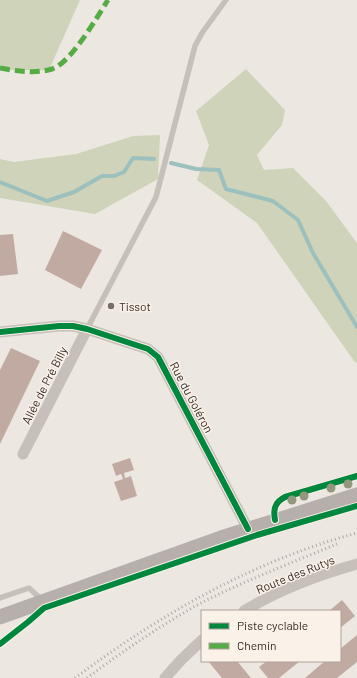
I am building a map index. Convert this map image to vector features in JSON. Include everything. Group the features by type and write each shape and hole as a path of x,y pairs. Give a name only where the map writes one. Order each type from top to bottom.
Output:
{"main road":[{"path":"0,617 248,529 357,495"}],"street":[{"name":"Rue du Goléron","path":"0,332 73,326 87,329 148,349 158,357 248,529"},
{"name":"Allée de Pré Billy","path":"23,454 87,329"},
{"name":"Route des Rutys","path":"246,610 290,587 357,564"},
{"path":"165,678 201,641"}],"lane":[{"path":"87,329 156,197 195,46 202,33 226,0"},
{"path":"0,598 29,588 44,601"}],"green space":[{"path":"0,0 80,0 49,70 0,69"},
{"path":"246,69 285,110 282,125 257,155 264,170 293,168 326,201 357,243 357,363 354,361 257,223 197,180 209,145 196,111"},
{"path":"160,135 158,179 95,214 0,198 0,159 14,162 76,154 133,136"}],"building":[{"path":"63,231 102,250 81,289 45,270"},
{"path":"13,234 18,274 0,276 0,235"},
{"path":"11,348 40,361 0,444 0,370"},
{"path":"130,458 134,470 124,473 125,478 131,476 137,496 121,501 114,482 123,479 121,474 116,476 112,464"},
{"path":"342,600 355,616 341,627 341,610 330,610"},
{"path":"357,635 357,662 337,678 305,678 324,662 341,662 341,648"},
{"path":"209,662 238,662 251,678 222,678"},
{"path":"266,662 299,662 279,678 268,678 259,667"}],"waterway":[{"path":"0,182 47,201 74,192 102,176 114,176 124,172 133,158 154,159"},
{"path":"171,163 196,169 219,170 226,189 273,201 298,220 313,253 357,327"}],"railway":[{"path":"75,678 141,632 209,592 281,558 357,533"},
{"path":"87,678 142,639 199,604 250,580 337,544"}],"marked path":[{"path":"0,68 33,72 46,71 59,65 83,39 108,0"}],"cycle path":[{"path":"0,332 73,326 87,329 148,349 158,357 248,529"},
{"path":"275,520 274,512 276,506 279,501 285,497 357,476"},
{"path":"0,644 44,608 257,535 357,506"}],"place":[{"name":"Tissot","path":"111,306"}]}
